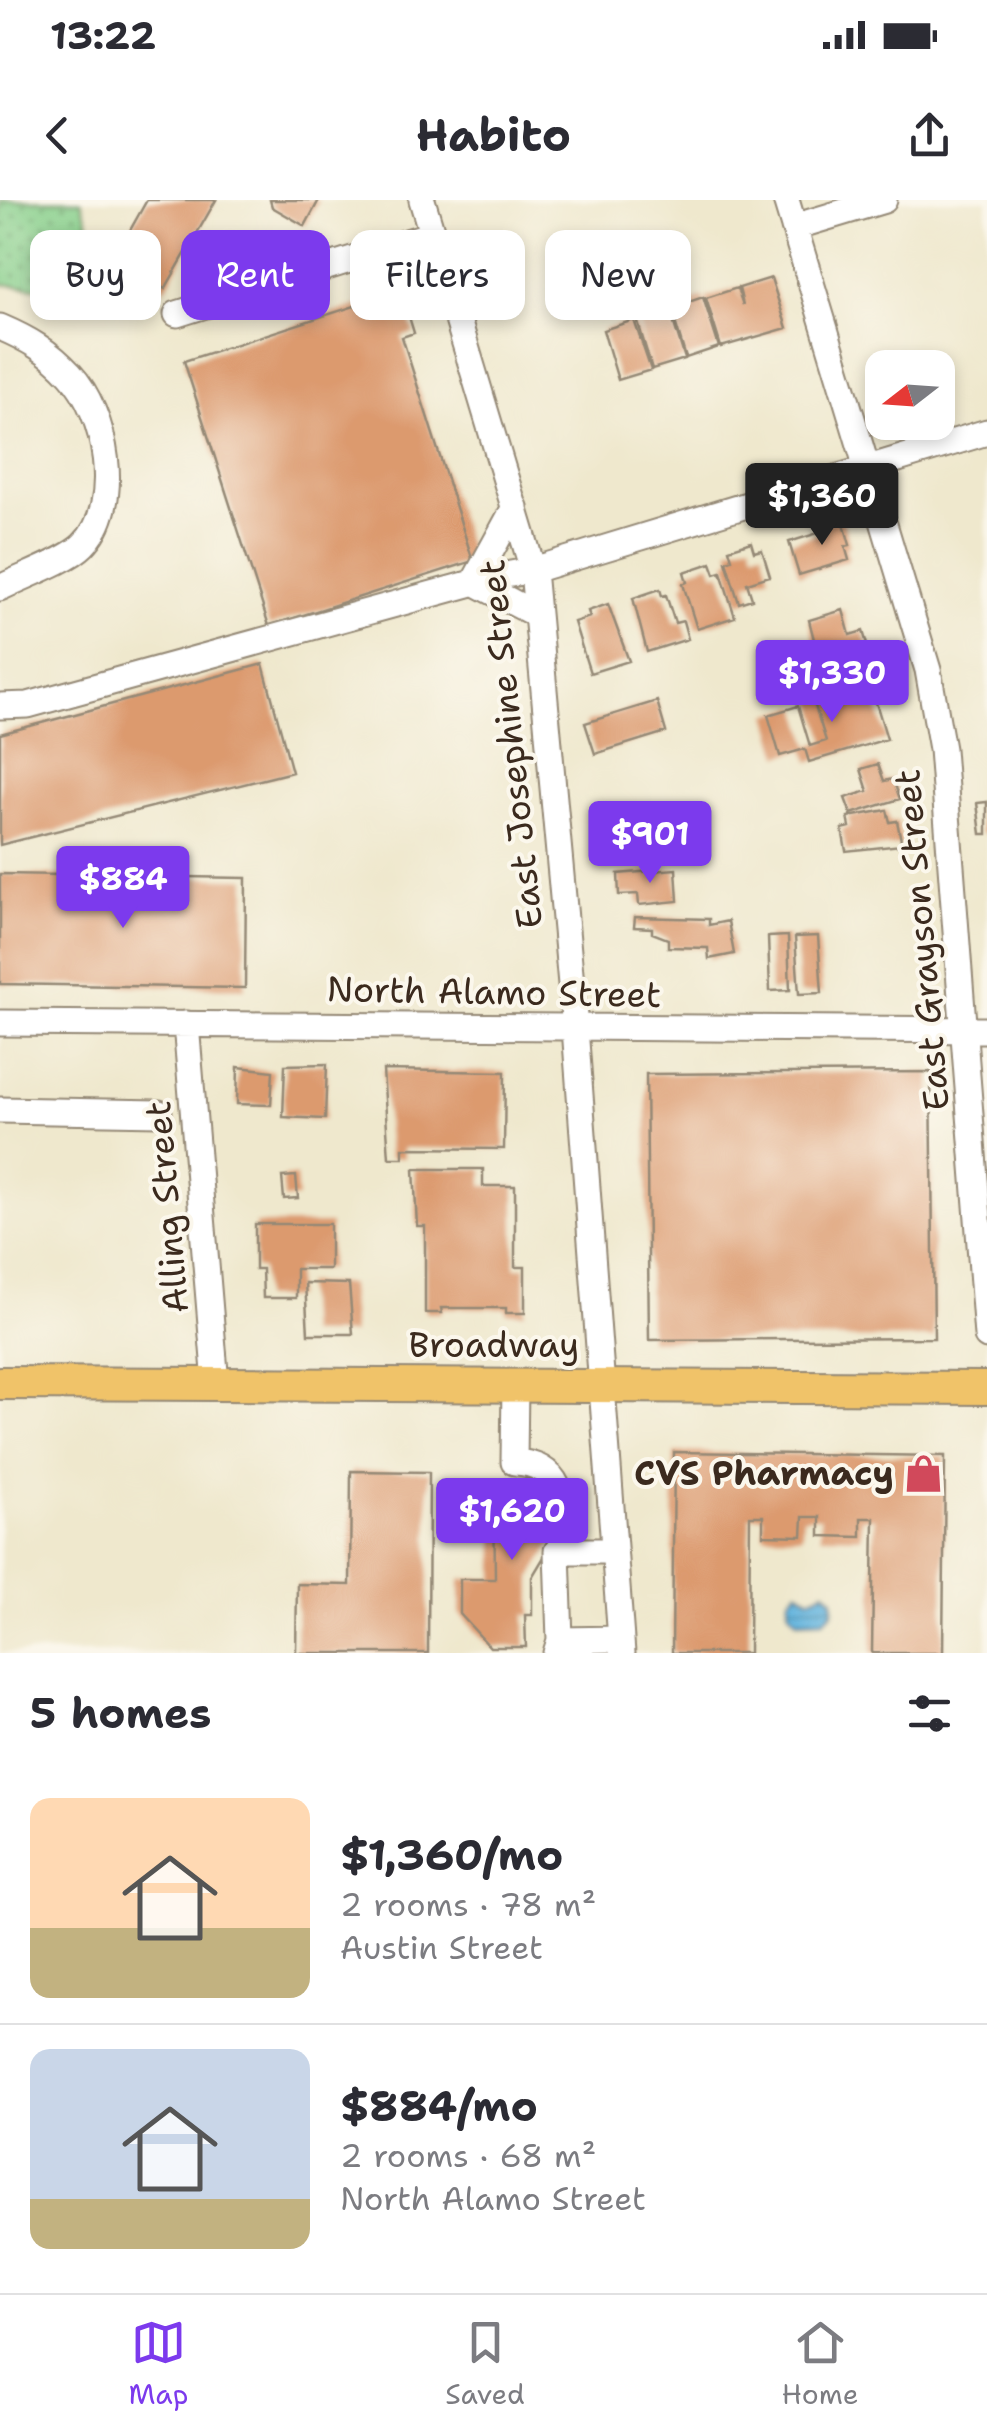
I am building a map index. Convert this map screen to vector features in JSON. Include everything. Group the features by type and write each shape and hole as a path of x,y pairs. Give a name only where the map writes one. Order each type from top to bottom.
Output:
{"main road":[{"name":"Broadway","path":"0,1383 987,1388"}],"street":[{"name":"East Josephine Street","path":"422,200 431,230"},
{"name":"East Grayson Street","path":"786,200 928,670 942,749 976,1030 987,1336"},
{"path":"794,228 884,200"},
{"path":"177,314 350,260"},
{"name":"East Josephine Street","path":"458,320 534,570 575,1028 622,1646"},
{"path":"0,328 34,342 73,376 95,416 106,468 102,511 82,546 0,588"},
{"path":"0,706 28,705 474,582 534,570 987,432"},
{"path":"474,582 514,507"},
{"path":"474,582 537,615"},
{"name":"North Alamo Street","path":"0,1023 976,1030"},
{"name":"Alling Street","path":"186,1024 216,1384"},
{"path":"0,1110 159,1114"},
{"path":"515,1384 514,1462 531,1462 551,1472 562,1490 565,1551"},
{"path":"614,1551 558,1551 558,1646 622,1646"}],"green space":[{"path":"0,200 81,200 90,230 30,230 30,287 0,284"}],"water":[{"path":"797,1590 810,1598 825,1591 833,1599 833,1611 824,1620 798,1621 789,1611 789,1600"}],"building":[{"path":"147,200 216,200 199,230 181,230 181,261 165,289 161,287 161,230 130,230"},
{"path":"270,200 319,200 305,226 272,207"},
{"path":"771,278 787,328 721,347 706,298 737,288 743,305 739,288"},
{"path":"703,297 719,347 686,358 675,320 691,320 691,301"},
{"path":"350,307 350,320 410,320 414,333 402,337 473,561 269,626 184,361 311,320 330,320 330,314"},
{"path":"634,320 651,370 618,380 603,330"},
{"path":"637,320 673,320 685,359 652,369"},
{"path":"842,517 850,545 845,546 849,560 799,575 789,542 825,531 823,523"},
{"path":"751,542 754,552 762,550 770,576 747,583 752,599 739,603 726,561 732,559 729,549"},
{"path":"711,563 715,574 721,572 735,617 697,629 683,584 687,582 684,572"},
{"path":"660,589 662,596 666,595 675,623 683,621 688,639 647,652 633,598"},
{"path":"608,604 629,661 590,673 574,622 590,617 588,611"},
{"path":"843,610 850,635 863,631 868,648 820,663 809,620"},
{"path":"263,664 292,772 0,845 0,734"},
{"path":"870,683 887,739 809,762 805,749 780,756 768,715 798,706 810,746 826,741 813,700"},
{"path":"657,701 666,732 595,754 585,723"},
{"path":"878,764 884,781 893,779 900,799 851,814 845,798 868,791 861,769"},
{"path":"987,802 987,834 981,834 977,803"},
{"path":"887,810 890,822 897,821 902,845 846,851 842,829 850,827 848,817"},
{"path":"676,869 678,901 639,905 638,894 619,895 618,874"},
{"path":"0,874 246,878 245,988 0,984"},
{"path":"635,917 709,919 709,925 728,921 734,954 709,959 708,948 668,947 668,939 652,933 652,928 634,927"},
{"path":"788,936 790,990 770,991 768,937"},
{"path":"818,936 822,993 799,994 795,937"},
{"path":"327,1064 325,1119 283,1117 285,1065"},
{"path":"238,1067 273,1071 271,1105 237,1104"},
{"path":"383,1070 505,1072 504,1149 403,1148 403,1158 389,1158"},
{"path":"931,1072 934,1338 649,1340 646,1074"},
{"path":"414,1169 483,1169 483,1186 515,1186 515,1267 525,1267 525,1313 506,1313 506,1308 441,1308 442,1313 425,1313 425,1226 417,1226"},
{"path":"296,1176 298,1198 284,1199 282,1177"},
{"path":"255,1224 330,1224 330,1269 296,1269 296,1298 263,1298 262,1269 255,1269"},
{"path":"305,1283 349,1284 353,1334 308,1334"},
{"path":"674,1452 945,1456 943,1653 872,1653 874,1518 861,1518 861,1537 820,1536 820,1517 803,1517 802,1536 763,1535 763,1516 750,1516 749,1653 672,1653"},
{"path":"351,1471 429,1472 428,1653 296,1653 297,1584 350,1585"},
{"path":"505,1479 547,1479 559,1532 532,1577 532,1615 525,1615 526,1647 490,1647 460,1614 460,1579 495,1579 494,1491"}],"place":[{"name":"CVS Pharmacy","path":"924,1473"}]}
